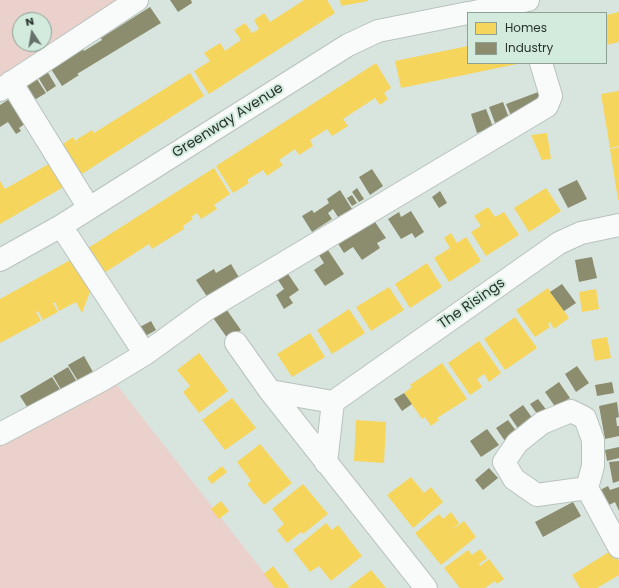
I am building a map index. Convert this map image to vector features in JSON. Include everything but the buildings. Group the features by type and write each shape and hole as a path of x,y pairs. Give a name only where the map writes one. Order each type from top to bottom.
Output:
{"street":[{"path":"89,208 6,86 138,0"},
{"name":"Greenway Avenue","path":"474,12 516,4"},
{"name":"Greenway Avenue","path":"0,260 61,226 348,45 378,31 467,13"},
{"path":"0,434 102,380 145,354 207,309 547,106 551,96 541,64"},
{"name":"The Risings","path":"333,402 559,243 581,233 619,225"},
{"path":"61,226 145,354"},
{"path":"236,343 270,391 426,588"},
{"path":"270,391 333,402 326,463"},
{"path":"587,488 619,547"}],"shaded area":[{"path":"0,0 145,0 52,50 52,12 12,12 12,52 48,52 0,78"},
{"path":"116,384 276,588 0,588 0,426 74,405 94,397"}]}
